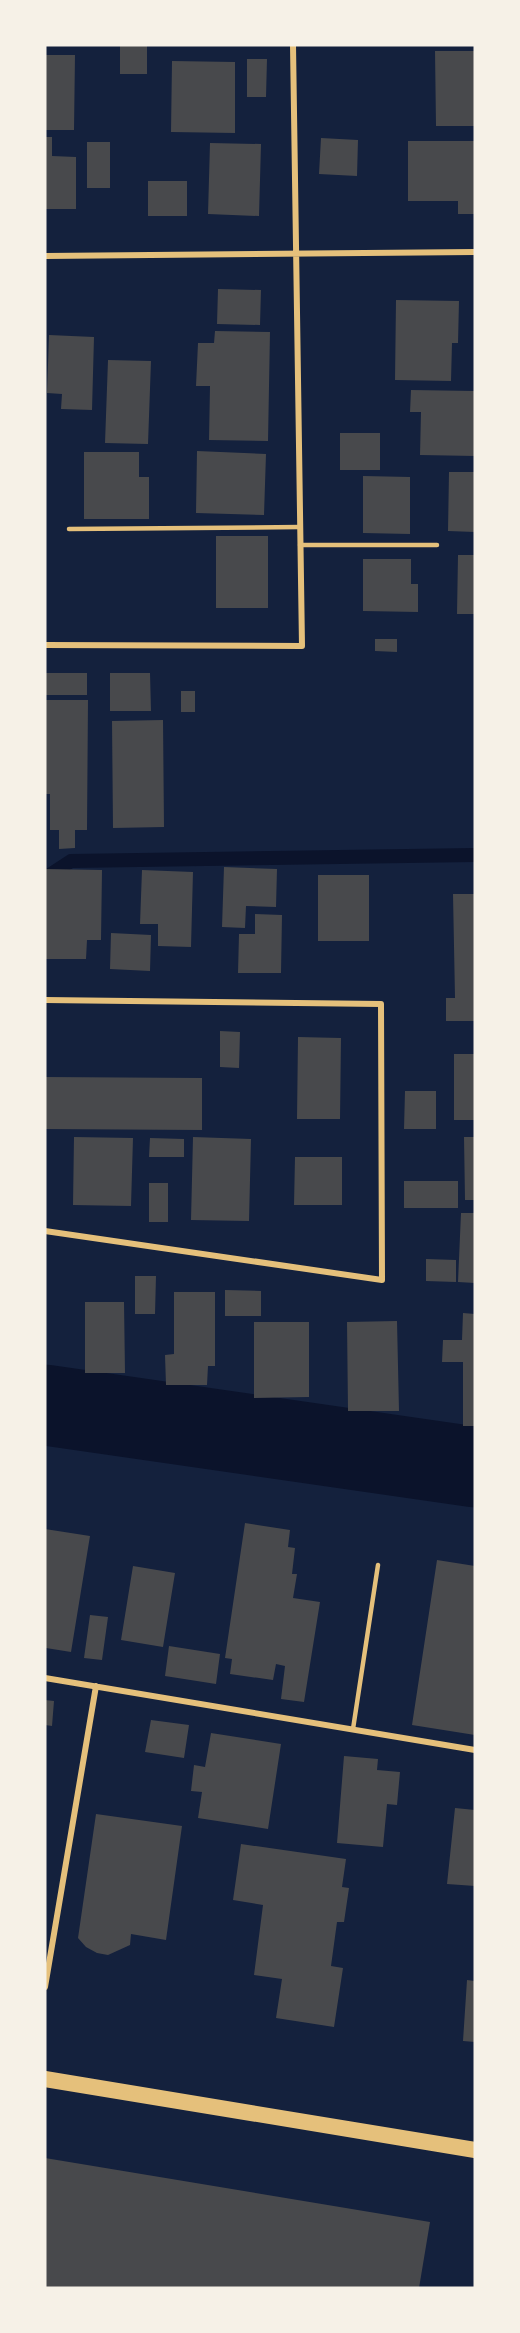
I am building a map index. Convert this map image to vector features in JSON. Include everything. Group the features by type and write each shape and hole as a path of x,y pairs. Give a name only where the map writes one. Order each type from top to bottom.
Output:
{"highway":[{"path":"45,2079 475,2150"}],"street":[{"path":"45,645 302,646 293,45"},
{"path":"45,256 475,252"},
{"path":"45,1000 381,1004 382,1281 45,1231"},
{"path":"45,1678 475,1750"},
{"path":"45,1987 96,1686"}],"lane":[{"path":"69,530 300,527"},
{"path":"300,545 437,545"},
{"path":"353,1729 378,1565"}],"building":[{"path":"120,45 147,45 147,74 120,74"},
{"path":"435,51 475,51 475,126 436,126"},
{"path":"45,55 75,55 74,130 45,130"},
{"path":"247,59 267,59 266,97 247,97"},
{"path":"172,61 235,62 235,133 171,132"},
{"path":"45,137 52,137 52,156 76,157 76,209 45,209"},
{"path":"321,138 358,140 357,176 319,174"},
{"path":"408,141 475,141 475,214 458,214 458,201 408,201"},
{"path":"87,142 110,142 110,188 87,188"},
{"path":"210,143 261,144 259,216 208,214"},
{"path":"148,181 187,181 187,216 148,216"},
{"path":"218,289 261,290 260,325 217,324"},
{"path":"396,300 459,301 458,343 452,343 451,381 395,380"},
{"path":"215,331 270,332 268,441 209,440 210,386 196,386 198,343 214,343"},
{"path":"49,335 94,337 92,410 61,409 62,394 47,393"},
{"path":"108,360 151,361 148,444 105,443"},
{"path":"411,390 475,391 475,456 420,455 421,412 410,412"},
{"path":"340,433 380,433 380,470 340,470"},
{"path":"197,451 266,454 264,515 196,513"},
{"path":"84,452 139,452 139,477 149,477 149,519 84,519"},
{"path":"449,472 475,472 475,532 448,531"},
{"path":"363,476 410,477 410,534 363,533"},
{"path":"216,536 268,536 268,608 216,608"},
{"path":"458,555 475,555 475,614 457,614"},
{"path":"363,559 411,559 411,584 418,584 418,612 363,611"},
{"path":"375,639 397,639 397,652 375,651"},
{"path":"45,673 87,673 87,695 45,695"},
{"path":"110,673 150,673 151,711 110,711"},
{"path":"181,691 195,691 195,712 181,712"},
{"path":"45,700 88,700 87,830 75,830 75,848 59,849 59,830 50,830 50,794 45,794"},
{"path":"163,720 164,827 113,828 112,721"},
{"path":"224,867 277,869 276,907 246,906 245,928 222,927"},
{"path":"45,869 102,870 101,940 87,940 86,959 45,959"},
{"path":"142,870 193,872 191,947 158,946 158,924 140,924"},
{"path":"318,875 369,875 369,941 318,941"},
{"path":"453,894 475,894 475,1021 446,1021 446,998 455,998"},
{"path":"255,914 282,915 281,973 238,973 239,934 255,934"},
{"path":"111,933 151,935 150,971 110,969"},
{"path":"220,1031 240,1032 239,1068 220,1067"},
{"path":"298,1037 341,1038 340,1119 297,1119"},
{"path":"454,1054 475,1054 475,1120 454,1120"},
{"path":"45,1077 202,1078 202,1130 45,1129"},
{"path":"405,1091 436,1091 436,1129 404,1129"},
{"path":"74,1137 133,1138 131,1206 73,1205"},
{"path":"193,1137 251,1139 249,1221 191,1220"},
{"path":"464,1137 475,1137 475,1200 465,1200"},
{"path":"150,1138 184,1139 184,1157 149,1157"},
{"path":"295,1157 342,1157 342,1205 294,1205"},
{"path":"404,1181 458,1181 458,1208 404,1208"},
{"path":"149,1183 168,1183 168,1222 149,1222"},
{"path":"461,1213 475,1213 475,1283 458,1282"},
{"path":"426,1259 456,1260 456,1282 426,1281"},
{"path":"135,1276 156,1276 155,1314 135,1314"},
{"path":"225,1290 261,1291 261,1316 225,1316"},
{"path":"174,1292 215,1292 215,1366 208,1366 207,1385 166,1385 165,1355 174,1354"},
{"path":"85,1302 124,1302 125,1373 85,1373"},
{"path":"463,1313 475,1314 475,1426 463,1426 463,1362 442,1362 443,1340 462,1340"},
{"path":"397,1321 399,1411 348,1411 347,1322"},
{"path":"254,1322 309,1322 309,1397 254,1398"},
{"path":"245,1523 290,1530 288,1547 295,1548 292,1574 297,1574 293,1598 320,1602 304,1702 281,1699 285,1666 276,1664 273,1680 230,1674 232,1659 225,1658"},
{"path":"45,1529 90,1536 71,1652 46,1648"},
{"path":"437,1560 475,1566 475,1735 412,1725"},
{"path":"133,1566 175,1573 163,1647 121,1640"},
{"path":"90,1615 108,1617 102,1660 84,1658"},
{"path":"169,1646 220,1654 216,1684 165,1676"},
{"path":"45,1700 54,1701 52,1726 45,1725"},
{"path":"151,1720 189,1725 184,1758 145,1752"},
{"path":"211,1733 281,1744 268,1829 198,1818 202,1792 191,1791 194,1765 205,1767"},
{"path":"344,1756 378,1759 377,1770 400,1772 397,1805 387,1804 383,1847 337,1843"},
{"path":"455,1808 475,1810 475,1886 447,1884"},
{"path":"96,1814 182,1826 166,1940 131,1934 130,1945 108,1955 97,1953 86,1947 78,1938"},
{"path":"241,1844 346,1859 342,1887 349,1888 344,1922 337,1922 331,1966 343,1968 334,2027 276,2018 282,1979 254,1975 263,1905 233,1900"},
{"path":"467,1980 475,1981 475,2042 463,2041"},
{"path":"45,2158 430,2222 419,2288 45,2288"}],"waterway":[{"path":"45,878 71,861 475,855"},
{"path":"45,1405 475,1467"}]}
